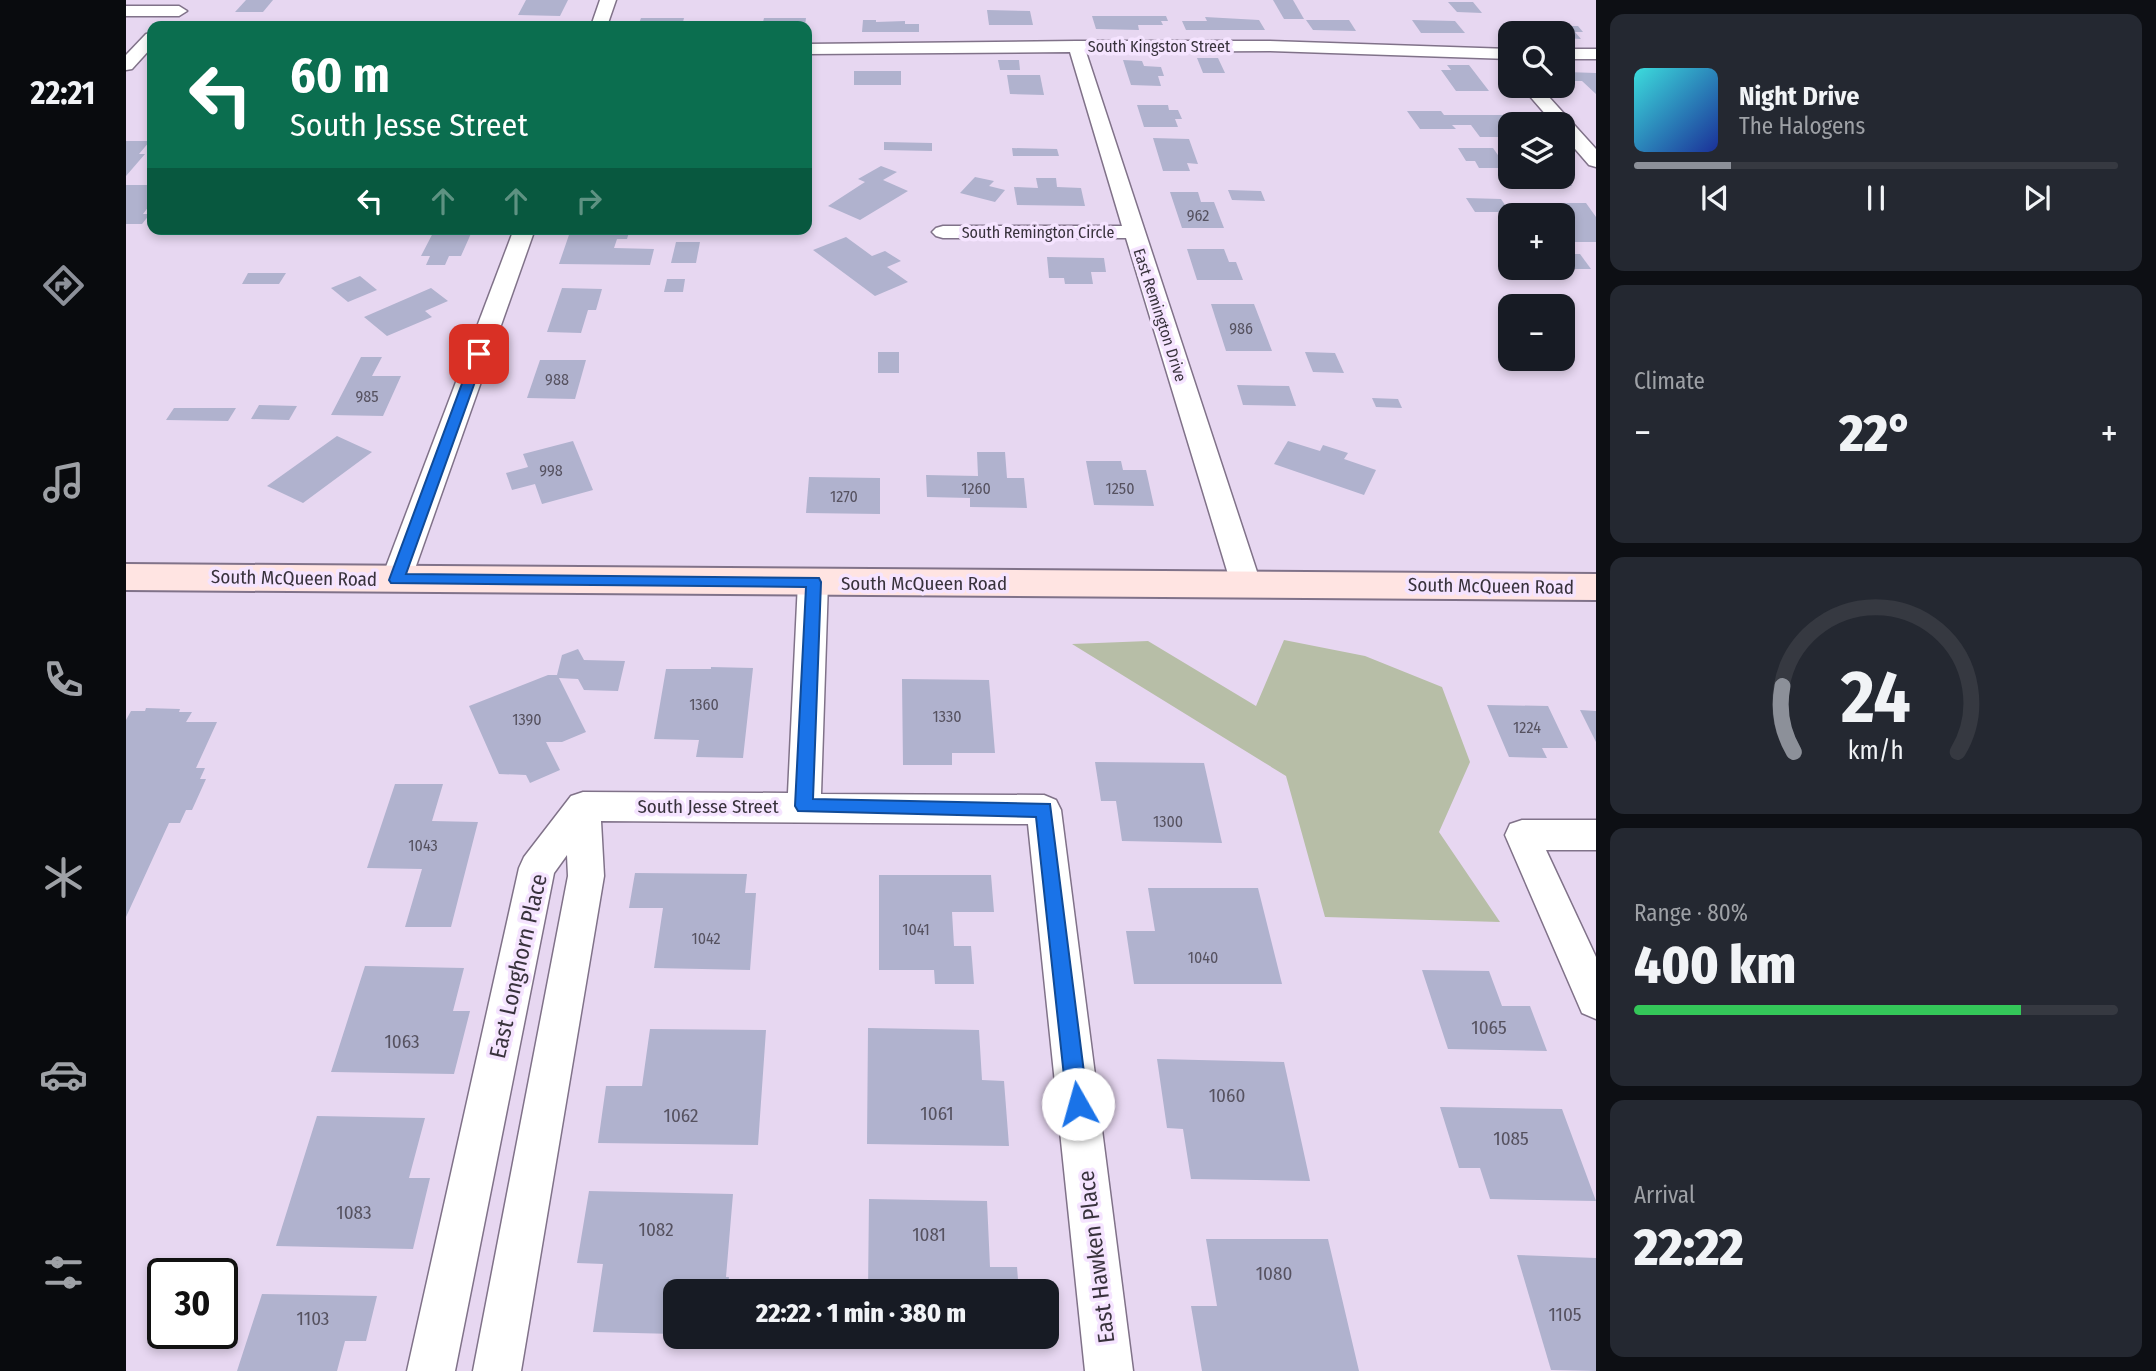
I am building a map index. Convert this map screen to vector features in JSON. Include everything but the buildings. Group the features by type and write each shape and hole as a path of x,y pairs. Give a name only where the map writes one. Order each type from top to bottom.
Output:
{"main road":[{"name":"South McQueen Road","path":"126,576 1596,587"}],"street":[{"path":"601,21 608,0"},
{"path":"126,11 184,5"},
{"path":"169,21 184,5"},
{"path":"126,65 147,43"},
{"name":"East Remington Drive","path":"1076,46 1246,584"},
{"name":"South Kingston Street","path":"812,49 1270,46 1498,57"},
{"path":"1575,54 1596,54"},
{"path":"1541,98 1596,161"},
{"name":"South Remington Circle","path":"943,232 1134,232"},
{"path":"397,580 523,235"},
{"path":"804,806 813,582"},
{"path":"496,1371 586,876 583,806"},
{"name":"South Jesse Street","path":"583,806 1044,810"},
{"name":"East Longhorn Place","path":"431,1371 537,868 583,806"},
{"name":"East Hawken Place","path":"1044,810 1109,1371"},
{"path":"1596,835 1522,835 1596,1000"},
{"path":"509,1001 563,999"}],"green space":[{"path":"1284,640 1365,656 1442,687 1470,762 1439,832 1500,922 1325,917 1286,776 1072,644 1148,641 1256,706"}],"route":[{"path":"479,354 397,580 813,582 804,806 1044,810 1078,1104"}]}
